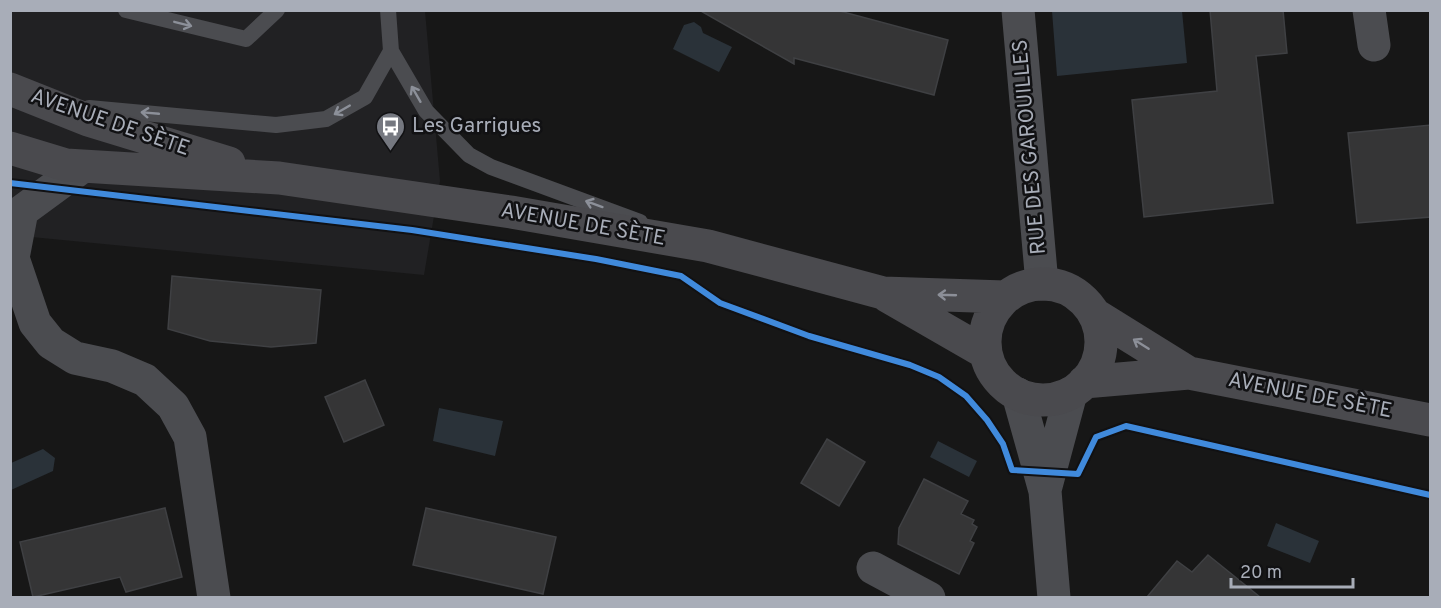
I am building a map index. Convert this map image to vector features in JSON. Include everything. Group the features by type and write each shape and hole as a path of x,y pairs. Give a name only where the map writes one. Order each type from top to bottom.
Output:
{"main road":[{"name":"AVENUE DE SÈTE","path":"10,89 88,120 279,178"},
{"name":"AVENUE DE SÈTE","path":"10,148 66,165 279,178 511,212 708,246 883,293 1005,297"},
{"path":"1042,284 1063,287 1081,298 1094,314 1100,332 1100,350 1095,367 1078,387 1054,398 1036,399 1018,394 997,377 986,353 984,337 988,322 1005,297 1023,287 1042,284"},
{"name":"AVENUE DE SÈTE","path":"883,293 986,353"},
{"name":"AVENUE DE SÈTE","path":"1094,314 1189,373"},
{"name":"AVENUE DE SÈTE","path":"1078,387 1189,373 1431,420"}],"street":[{"name":"RUE DES GAROUILLES","path":"1018,10 1042,284"},
{"path":"1369,10 1374,45"},
{"path":"82,167 16,203 13,258 35,323 51,343 75,358 112,366 145,380 172,406 190,437 214,597"},
{"path":"1045,491 1078,387"},
{"path":"1018,394 1045,491 1054,597"},
{"path":"873,568 929,597"}],"lane":[{"path":"126,10 246,39 277,10"},
{"path":"388,10 391,51 426,111 449,138 469,155 491,167 708,246"},
{"path":"48,104 276,125 326,119 365,97 391,51"}],"shaded area":[{"path":"10,11 425,11 440,181 424,275 11,235"},
{"path":"1052,11 1182,11 1187,63 1057,76"},
{"path":"694,22 701,27 703,33 732,47 719,72 673,49 684,25"},
{"path":"439,408 503,421 495,456 433,441"},
{"path":"938,441 977,461 969,477 930,457"},
{"path":"43,449 55,458 53,471 11,490 11,463"},
{"path":"1276,523 1319,541 1310,563 1267,546"}],"building":[{"path":"699,10 836,10 948,40 934,95 794,58 794,64"},
{"path":"1210,10 1283,10 1287,53 1256,56 1273,203 1144,217 1132,100 1217,91"},
{"path":"1431,125 1431,217 1357,223 1348,133"},
{"path":"172,276 321,290 316,343 271,347 210,341 168,329"},
{"path":"365,380 384,425 344,442 325,397"},
{"path":"827,439 865,462 839,506 801,483"},
{"path":"924,479 968,501 961,514 974,520 972,524 977,527 970,541 974,543 959,574 898,544 899,528"},
{"path":"165,508 182,577 126,592 120,577 33,597 20,542"},
{"path":"426,508 556,537 543,594 413,565"},
{"path":"1208,555 1260,597 1147,597 1177,561 1192,572"}],"cycle path":[{"path":"10,183 412,230 596,259 681,276 720,303 809,336 910,365 939,377 966,396 987,420 1003,444 1012,470 1078,474 1096,437 1126,426 1430,495"}],"place":[{"name":"Les Garrigues","path":"391,152"}]}
